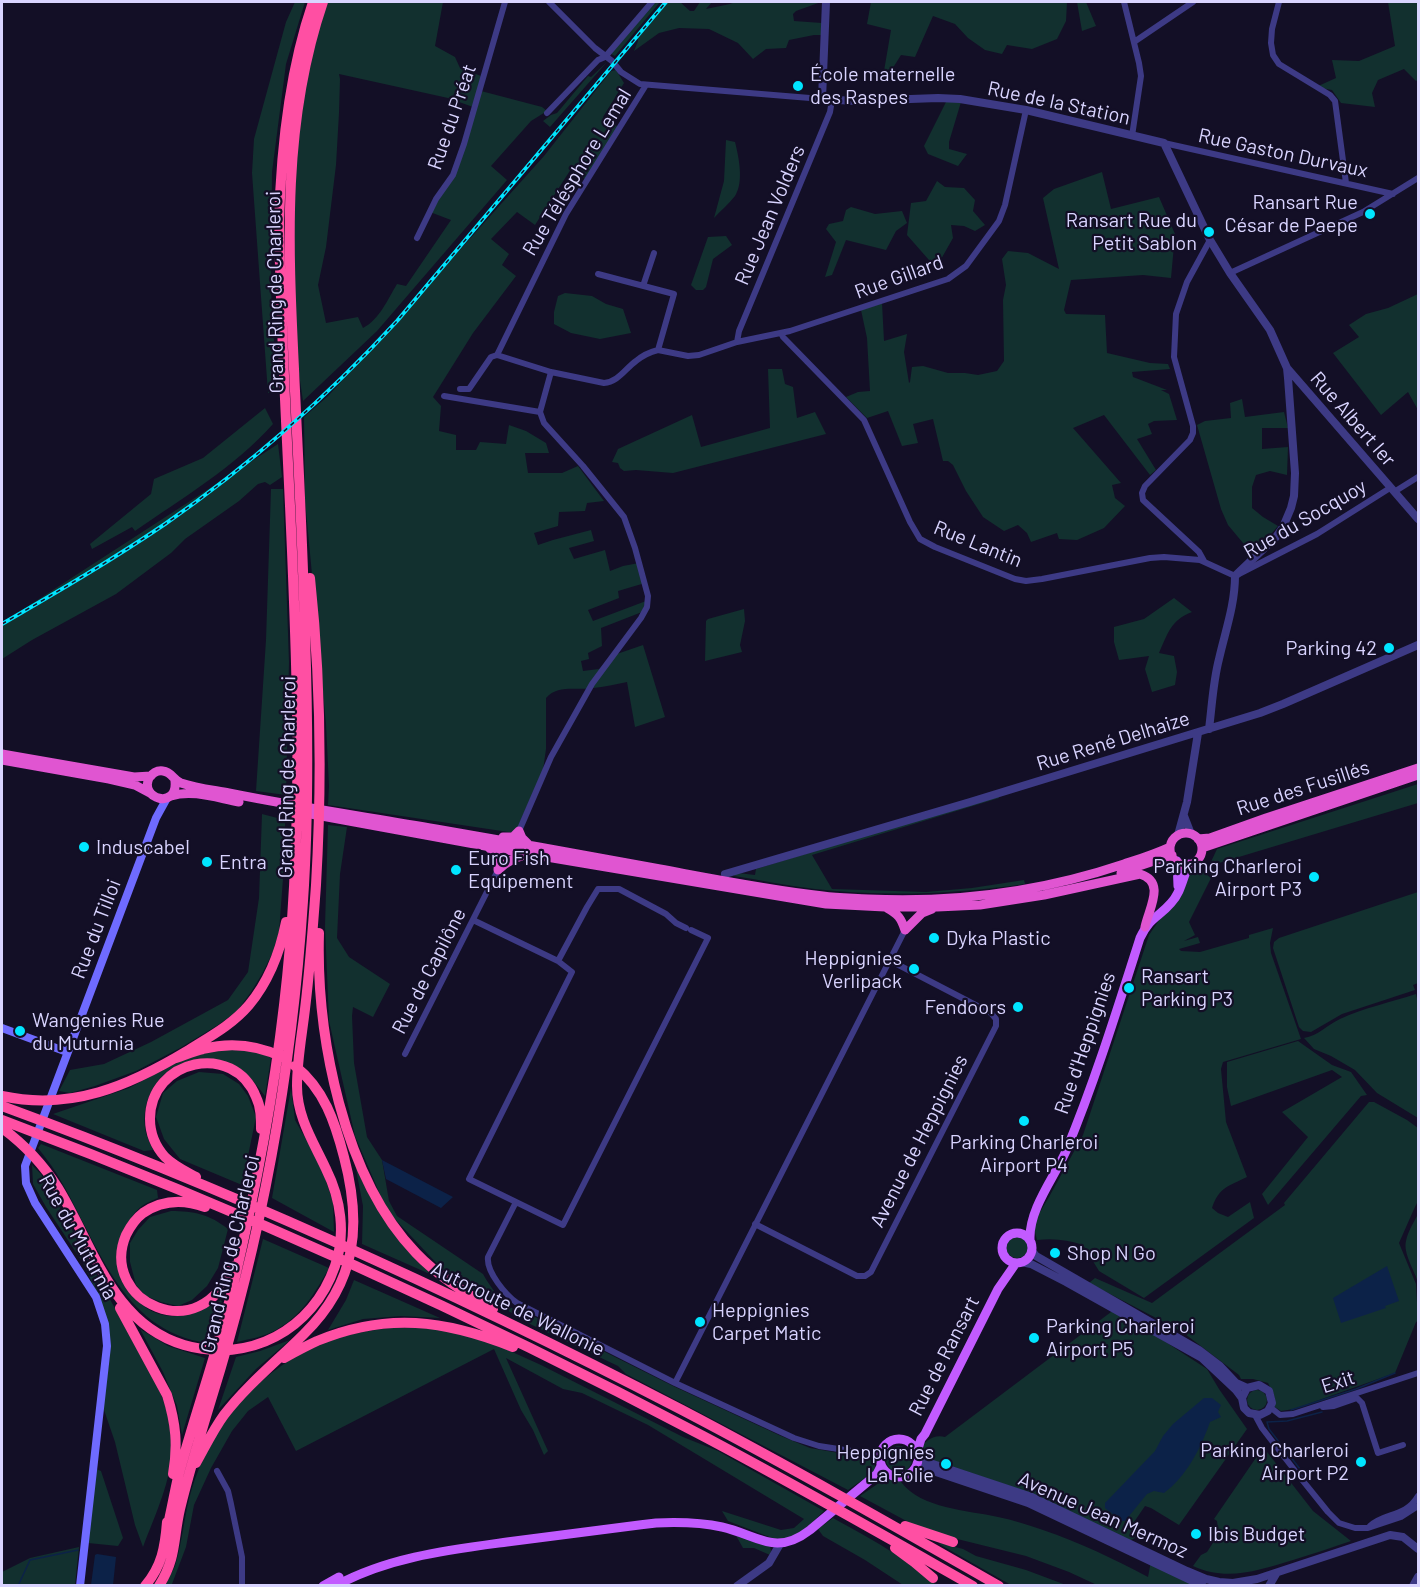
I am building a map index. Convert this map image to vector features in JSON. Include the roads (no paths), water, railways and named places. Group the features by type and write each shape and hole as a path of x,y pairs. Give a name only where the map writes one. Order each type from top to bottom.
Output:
{"highway":[{"name":"Grand Ring de Charleroi","path":"166,1529 178,1478 233,1288 256,1189 284,1004 296,861 297,794 296,655 279,222 280,186 287,116 298,57 313,2"},
{"name":"Grand Ring de Charleroi","path":"159,1586 172,1560 178,1516 188,1476 232,1330 254,1240 272,1152 294,1006 303,901 307,712 289,270 290,188 296,116 302,82 323,2"},
{"path":"113,1291 133,1315 165,1338 205,1349 220,1351 237,1349 271,1340 283,1334 305,1316 323,1292 339,1254 341,1226 338,1199 305,1128 297,1097 316,885 319,810 318,687 315,635 308,562 302,548"},
{"path":"2,754 142,777 162,771 170,774 175,781 175,789 169,797"},
{"path":"2,760 135,785 159,799 192,794 268,804 826,897 927,900 1026,890 1071,881 1156,853 1173,855 1189,864 1200,856 1197,840 1183,833 1178,836 1172,842 1173,855"},
{"name":"Rue des Fusillés","path":"1197,840 1210,838 1419,768"},
{"name":"Rue des Fusillés","path":"1197,840 1419,775"},
{"path":"151,776 148,784 151,794"},
{"path":"175,781 268,804"},
{"path":"489,842 513,837 519,831 530,849"},
{"path":"489,842 499,861 498,870"},
{"path":"498,870 505,863 530,849 826,904 885,908 980,905 1138,874 1151,880 1155,893 1145,927"},
{"path":"1100,882 1173,855"},
{"path":"713,878 725,874"},
{"path":"316,885 319,907 318,943 321,996 329,1051 345,1122 364,1172 396,1229 416,1252 444,1278 499,1312 506,1322"},
{"path":"885,908 897,913 904,930 922,913 938,907"},
{"path":"2,1096 16,1099 61,1100 109,1090 176,1058 220,1030 248,1006 269,976 286,922 292,911"},
{"path":"176,1058 202,1049 226,1045 254,1047 269,1051 296,1066 307,1076 327,1104 340,1140 353,1212 353,1238 346,1273 333,1299 305,1333 253,1382 224,1415 188,1476"},
{"path":"207,1187 197,1177 175,1165 166,1157 157,1145 151,1130 151,1110 155,1096 164,1082 175,1072 189,1066 206,1063 224,1066 240,1075 253,1089 258,1103 261,1115 262,1150"},
{"name":"Autoroute de Wallonie","path":"2,1106 207,1187 332,1241 506,1322 683,1411 872,1513 999,1586"},
{"name":"Autoroute de Wallonie","path":"2,1120 236,1213 542,1354 704,1436 973,1586"},
{"path":"2,1128 39,1161 58,1189 167,1395 175,1424 176,1457 169,1499 165,1548 155,1574 145,1586"},
{"path":"220,1207 206,1208 193,1203 167,1203 156,1206 138,1217 128,1231 122,1247 122,1264 127,1279 141,1298 155,1307 173,1312 189,1311 202,1306 217,1294 240,1254"},
{"path":"273,1363 316,1341 343,1332 390,1323 414,1322 458,1328 523,1351 542,1354"},
{"path":"872,1513 936,1538 953,1542"},
{"path":"869,1527 933,1578"}],"main road":[{"path":"151,794 155,803 156,818"},
{"name":"Rue du Tilloi","path":"67,1052 156,818 169,797"},
{"path":"1173,855 1179,891"},
{"name":"Rue d'Heppignies","path":"1030,1239 1034,1215 1065,1153 1095,1076 1145,927 1171,904 1179,891 1189,864"},
{"path":"2,1028 67,1052"},
{"name":"Rue du Muturnia","path":"67,1052 24,1166 24,1172 26,1184 35,1203 96,1297 106,1333 107,1346 102,1397 80,1586"},
{"name":"Rue d'Heppignies","path":"1018,1232 1034,1215"},
{"path":"1018,1232 1030,1239 1032,1251 1030,1256 1019,1262 1006,1258 1002,1249 1008,1235 1018,1232"},
{"name":"Rue de Ransart","path":"917,1455 921,1439 998,1289 1004,1273 1006,1258"},
{"name":"Rue de Ransart","path":"998,1289 1019,1262"},
{"name":"Rue de Ransart","path":"909,1442 921,1439"},
{"path":"335,1586 396,1561 440,1551 656,1523 684,1521 701,1523 725,1528 766,1543 791,1542 810,1530 878,1469 882,1450 889,1442 904,1440 909,1442 917,1455 915,1469 906,1476 894,1476 878,1469"},
{"path":"323,1586 342,1575 394,1556 439,1546 655,1517 702,1517 726,1522 780,1544"}],"street":[{"name":"Rue du Préat","path":"417,238 436,199 453,175 506,2"},
{"name":"Rue de la Station","path":"549,2 628,77 646,85 832,100 944,98 976,101 1026,110 1164,143"},
{"path":"547,113 598,60 605,57 652,2"},
{"path":"822,99 826,2"},
{"path":"1124,2 1141,76 1132,136"},
{"path":"1134,42 1194,2"},
{"path":"1279,2 1272,29 1273,55 1279,64 1330,95 1335,101 1346,183"},
{"name":"Rue Télésphore Lemal","path":"460,389 469,389 491,357 497,355 566,214 646,85"},
{"name":"Rue Jean Volders","path":"737,342 739,331 830,112 832,100"},
{"name":"Rue Gillard","path":"658,350 693,356 737,342 781,333 948,279 972,259 1003,212 1026,110"},
{"path":"1164,143 1210,240 1270,330 1287,368 1290,395 1295,473 1293,502 1276,537 1235,576 1232,609 1217,668 1209,729"},
{"name":"Rue Gaston Durvaux","path":"1164,143 1393,194"},
{"path":"1230,273 1363,212 1419,178"},
{"path":"1204,561 1199,552 1143,500 1142,493 1145,486 1190,440 1193,434 1193,426 1174,357 1176,314 1187,282 1210,240"},
{"path":"644,286 654,253"},
{"path":"497,355 551,372 604,383 611,382 636,361 658,350 674,294 598,274"},
{"name":"Rue Lantin","path":"781,333 864,420 910,522 923,542 1007,576 1026,580 1052,578 1150,558 1170,557 1204,561 1222,572 1235,576"},
{"name":"Rue Albert Ier","path":"1287,368 1419,519"},
{"path":"519,831 551,757 592,684 641,618 647,607 648,596 624,517 583,466 544,423 540,412 551,372"},
{"path":"444,396 540,412"},
{"name":"Rue du Socquoy","path":"1235,576 1317,534 1392,490 1419,477"},
{"name":"Rue René Delhaize","path":"725,874 1198,733 1274,708 1419,645"},
{"path":"1178,836 1188,798 1198,733"},
{"path":"1184,814 1197,840"},
{"name":"Rue de Capilône","path":"405,1054 498,870"},
{"path":"473,920 558,961 572,972 469,1179 563,1225 708,938 676,923 666,914 619,889 598,889 586,906 558,961"},
{"path":"675,1383 904,930"},
{"name":"Avenue de Heppignies","path":"755,1224 857,1276 865,1276 871,1272 996,1026 996,1019 991,1013 889,960"},
{"path":"516,1202 488,1262 503,1290 524,1307 675,1383 794,1438 819,1446 871,1454 882,1450"},
{"path":"1019,1262 1031,1264 1202,1358 1242,1398 1244,1408 1249,1413 1255,1415 1264,1413 1270,1407 1271,1395 1266,1389 1259,1385 1247,1388 1236,1383 1220,1366 1199,1350 1036,1256 1032,1251"},
{"name":"Exit","path":"1270,1407 1282,1415 1302,1411 1419,1373"},
{"path":"1242,1398 1247,1388"},
{"path":"1302,1411 1334,1406 1357,1398 1360,1400 1378,1453 1403,1445"},
{"path":"1255,1415 1262,1428 1335,1520 1347,1527 1368,1528 1375,1521 1419,1506"},
{"path":"871,1454 878,1469"},
{"name":"Avenue Jean Mermoz","path":"917,1455 1032,1497 1206,1579 1219,1582 1233,1583 1276,1574 1390,1535 1403,1537 1419,1549"},
{"name":"Avenue Jean Mermoz","path":"915,1469 924,1468 1028,1503 1203,1586"},
{"path":"217,1471 228,1491 231,1504 242,1557 242,1586"},
{"path":"1404,1512 1419,1496"},
{"path":"737,1586 768,1563 780,1544"},
{"path":"1269,1586 1276,1574"},
{"path":"1416,1585 1419,1577"}],"water":[{"path":"382,1160 453,1197 441,1208 386,1179"},
{"path":"1387,1266 1399,1301 1385,1306 1386,1308 1341,1323 1333,1298"},
{"path":"1204,1398 1212,1398 1221,1405 1218,1412 1221,1417 1210,1422 1186,1470 1164,1493 1154,1491 1147,1494 1119,1526 1115,1522 1118,1518 1105,1508 1105,1503 1155,1451 1173,1424"},
{"path":"97,1554 116,1557 113,1585 91,1585"}],"waterway":[{"path":"1291,1410 1356,1389 1395,1373"},
{"path":"1300,1469 1269,1429 1267,1422 1287,1421 1322,1412"},
{"path":"18,1586 30,1560 78,1550"}],"railway":[{"path":"2,624 105,563 165,524 257,454 315,403 397,321 666,2"}],"place":[{"name":"École maternelle des Raspes","path":"798,86"},
{"name":"Ransart Rue César de Paepe","path":"1370,214"},
{"name":"Ransart Rue du Petit Sablon","path":"1209,232"},
{"name":"Parking 42","path":"1389,648"},
{"name":"Induscabel","path":"84,847"},
{"name":"Entra","path":"207,862"},
{"name":"Euro Fish Equipement","path":"456,870"},
{"name":"Parking Charleroi Airport P3","path":"1314,877"},
{"name":"Dyka Plastic","path":"934,938"},
{"name":"Heppignies Verlipack","path":"914,969"},
{"name":"Ransart Parking P3","path":"1129,988"},
{"name":"Fendoors","path":"1018,1007"},
{"name":"Wangenies Rue du Muturnia","path":"20,1031"},
{"name":"Parking Charleroi Airport P4","path":"1024,1121"},
{"name":"Shop N Go","path":"1055,1253"},
{"name":"Heppignies Carpet Matic","path":"700,1322"},
{"name":"Parking Charleroi Airport P5","path":"1034,1338"},
{"name":"Parking Charleroi Airport P2","path":"1361,1462"},
{"name":"Heppignies La Folie","path":"946,1464"},
{"name":"Ibis Budget","path":"1196,1534"}]}
